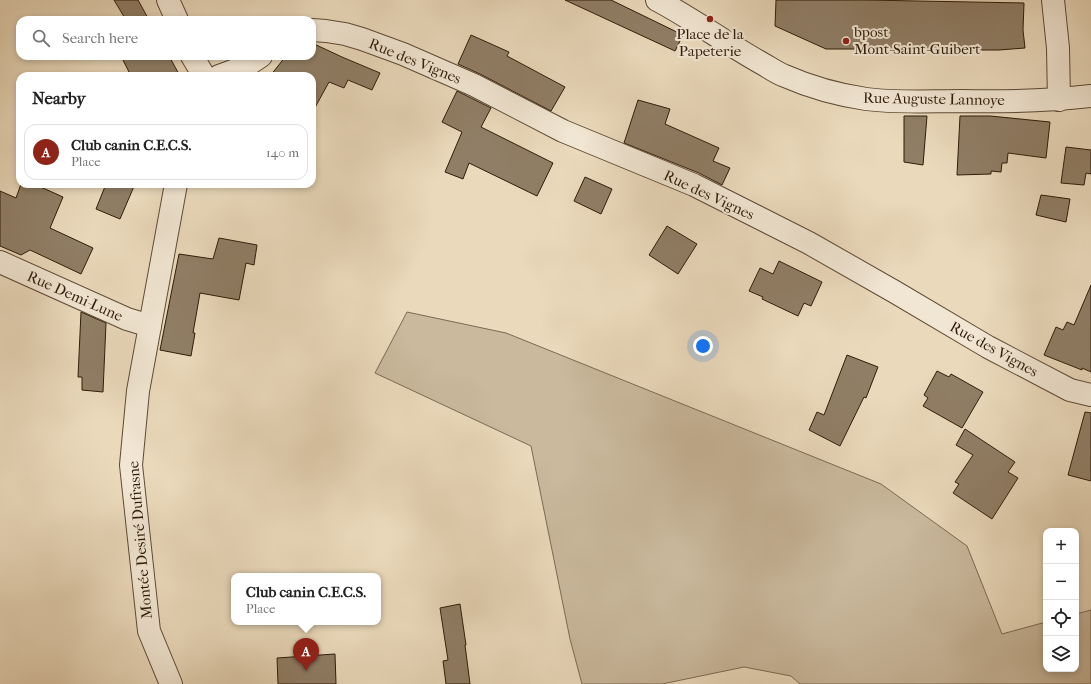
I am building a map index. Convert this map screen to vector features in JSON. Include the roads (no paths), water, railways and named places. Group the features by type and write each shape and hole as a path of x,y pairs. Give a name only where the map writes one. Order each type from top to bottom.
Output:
{"street":[{"path":"168,0 175,16"},
{"name":"Rue Auguste Lannoye","path":"657,0 680,12 722,40 783,75 815,88 867,99 894,101 1059,100 1091,96"},
{"path":"1053,0 1058,48 1059,100"},
{"name":"Rue des Vignes","path":"316,30 345,34 362,39 421,62 474,85 563,131 694,185 809,243 988,347 1070,390 1091,395"},
{"path":"194,60 202,72"},
{"path":"230,72 246,66 255,60"},
{"path":"150,326 175,188"},
{"name":"Rue Demi-Lune","path":"0,262 126,319 150,326"},
{"name":"Montée Desiré Dufrasne","path":"150,326 138,391 131,465 149,631 171,684"}],"place":[{"name":"Place de la Papeterie","path":"710,19"},
{"name":"bpost Mont-Saint-Guibert","path":"846,41"},
{"name":"Club canin C.E.C.S.","path":"306,671"}]}
